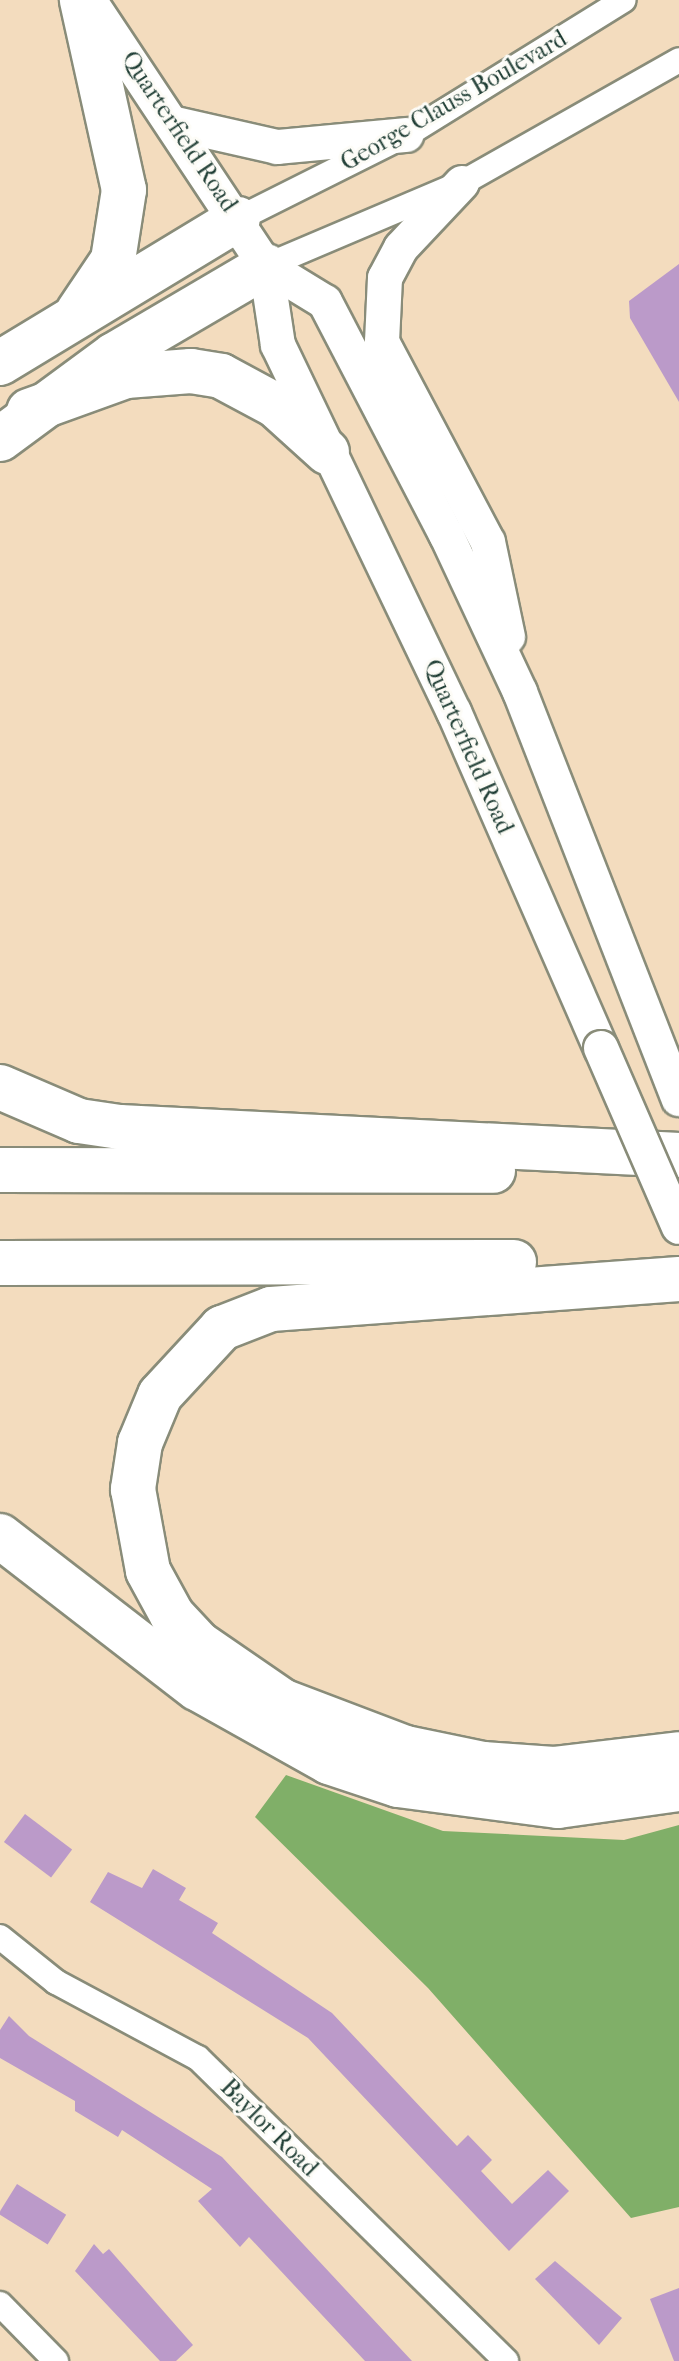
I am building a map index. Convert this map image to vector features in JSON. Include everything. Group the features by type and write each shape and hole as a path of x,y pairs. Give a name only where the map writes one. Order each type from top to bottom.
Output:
{"highway":[{"path":"78,312 113,260 124,190 82,0"},
{"path":"0,363 78,312 238,219"},
{"path":"15,425 266,266"},
{"path":"15,425 126,376 191,371 247,388 327,452"},
{"path":"0,1087 79,1121 120,1127 679,1155"},
{"path":"0,1170 679,1171"},
{"path":"0,1263 679,1262"},
{"path":"679,1279 271,1309 222,1328 160,1395 140,1443 133,1489 148,1571 172,1615 198,1643 282,1701 406,1748 483,1764 554,1769 679,1754"},
{"path":"0,1536 197,1688 329,1762 398,1785 542,1804 632,1801 679,1789"}],"main road":[{"name":"Quarterfield Road","path":"89,0 176,124 266,266 278,345 454,712 679,1227"},
{"path":"176,124 277,147 406,135"},
{"path":"462,183 401,248 385,278 382,342 488,542 520,692"},
{"name":"Quarterfield Road","path":"266,266 325,302 520,692 679,1099"}],"street":[{"name":"George Clauss Boulevard","path":"238,219 406,135 624,0"},
{"path":"266,266 462,183 679,60"},
{"name":"Baylor Road","path":"0,1937 56,1982 198,2058 506,2361"},
{"path":"0,2304 56,2361"}],"green space":[{"path":"286,1775 443,1831 624,1840 679,1825 679,2207 631,2218 428,1988 255,1817"}],"building":[{"path":"679,264 679,402 630,318 629,301"},
{"path":"25,1814 72,1850 51,1877 4,1842"},
{"path":"153,1869 186,1888 179,1900 218,1923 212,1933 332,2013 457,2146 468,2135 492,2160 481,2171 512,2204 548,2170 569,2191 509,2251 308,2038 90,1902 108,1872 142,1888"},
{"path":"9,2016 29,2036 222,2157 412,2361 365,2361 249,2237 240,2247 198,2201 212,2189 122,2130 118,2137 75,2111 75,2101 0,2058 0,2030"},
{"path":"17,2184 66,2215 48,2244 0,2215"},
{"path":"94,2244 103,2254 109,2249 193,2345 176,2361 160,2361 75,2271"},
{"path":"555,2261 622,2318 599,2345 535,2279"},
{"path":"679,2288 679,2361 674,2361 650,2299"}]}
